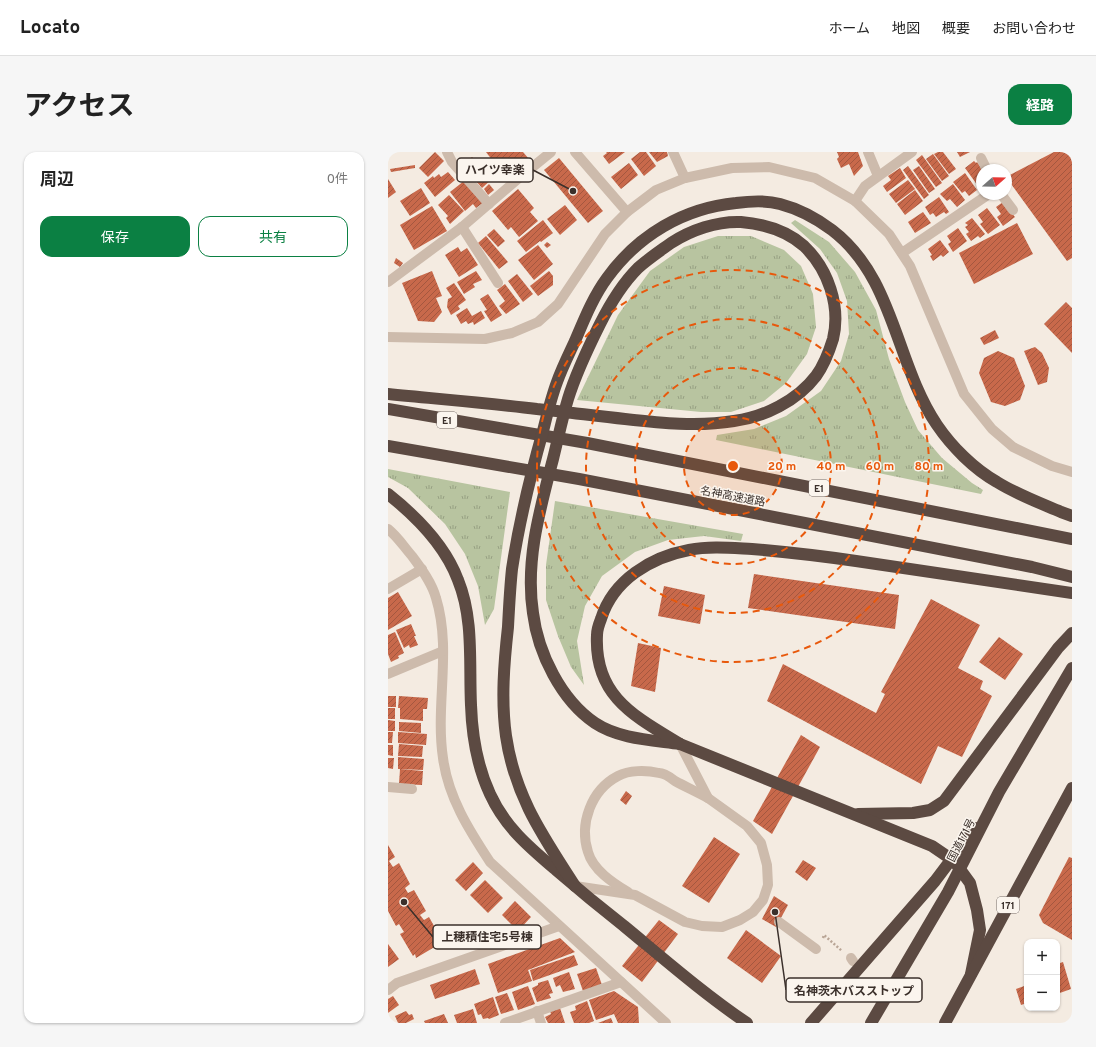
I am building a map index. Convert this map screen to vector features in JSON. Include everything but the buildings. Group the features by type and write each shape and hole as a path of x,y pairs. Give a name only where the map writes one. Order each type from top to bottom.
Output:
{"highway":[{"path":"575,886 541,833 527,807 512,766 506,733 503,694 512,569 528,481 556,384 588,311 606,279 627,254 656,230 678,218 706,208 756,201 779,204 800,211 822,222 842,238 860,258 875,281 887,307 924,404 938,427 954,447 975,466 998,483 1067,514"},
{"path":"388,394 514,406 592,416 686,424 734,422 763,413 781,405 800,392 816,377 828,355 834,332 835,307 829,284 818,262 802,244 783,232 761,224 734,222 709,226 682,236 660,250 638,268 620,290 605,314 586,352 569,397 539,513 532,552 532,612 538,640 548,665 562,687 577,708 596,724 618,734 680,744"},
{"name":"E1","path":"388,410 588,443 1072,539"},
{"name":"名神高速道路","path":"388,446 579,479 1032,567 1072,577"},
{"path":"388,494 427,530 445,555 458,580 466,609 470,643 473,733 480,764 490,794 503,818 521,840 575,886 736,1019 747,1023"},
{"path":"971,974 980,930 977,910 970,883 954,861 932,846 680,744 647,724 625,708 610,691 601,673 596,654 597,632 604,608 618,587 637,571 661,557 689,550 721,547 768,550 828,557 1072,593"},
{"path":"853,814 913,814 930,810 944,801 1058,648 1072,633"},
{"name":"国道171号","path":"871,1023 948,892 968,846 1072,668"},
{"name":"171","path":"945,1023 1072,788"},
{"path":"811,1023 935,881 968,846"},
{"path":"936,1023 957,1000"}],"street":[{"path":"447,152 452,162 489,204"},
{"path":"388,282 462,227 551,152"},
{"path":"575,152 627,212"},
{"path":"673,152 685,178"},
{"path":"868,152 878,176"},
{"path":"855,201 865,186 912,152"},
{"path":"981,158 984,164"},
{"path":"388,338 485,339 512,333 538,322 558,304 605,234 627,212 656,190 685,178 732,168 769,167 815,178 855,201 889,234 910,266 964,394 992,429 1013,447 1052,466 1072,472"},
{"path":"902,253 980,200"},
{"path":"1006,200 1013,210"},
{"path":"462,227 498,283"},
{"path":"388,529 395,534 422,569 436,597 442,624 443,651 441,719 443,758 452,796 469,830 490,862 666,1023"},
{"path":"388,589 422,569"},
{"path":"388,674 443,651"},
{"path":"680,744 708,798"},
{"path":"638,771 661,773 708,798 747,826 761,843 767,865 768,885 763,900 753,912 740,920 722,927 702,926 685,922 618,886 600,872 588,853 584,828 590,807 601,790 618,776 638,771"},
{"path":"388,787 412,789"},
{"path":"575,886 635,896"},
{"path":"779,922 816,948"},
{"path":"388,990 397,983 559,926"},
{"path":"506,1023 621,982"},
{"path":"537,1011 541,1023"}],"path":[{"path":"816,948 824,935 852,959"}],"green space":[{"path":"795,220 829,242 855,272 876,310 889,359 905,402 918,430 942,458 972,483 983,490 981,494 716,440 717,435 754,429 786,416 821,391 841,361 849,334 847,301 837,273 820,249 791,223"},
{"path":"718,236 751,236 784,250 801,266 813,294 816,327 807,354 786,383 764,401 731,412 701,412 577,400 618,315 650,271 684,247"},
{"path":"388,469 510,492 494,609 485,625 478,586 465,554 445,524 408,488 388,477"},
{"path":"555,501 743,534 741,541 704,536 668,540 635,552 602,576 585,606 577,641 584,685 571,667 558,636 546,600 546,565"}],"place":[{"name":"ハイツ幸楽","path":"573,191"},
{"name":"上穂積住宅5号棟","path":"404,902"},
{"name":"名神茨木バスストップ","path":"775,912"}]}
